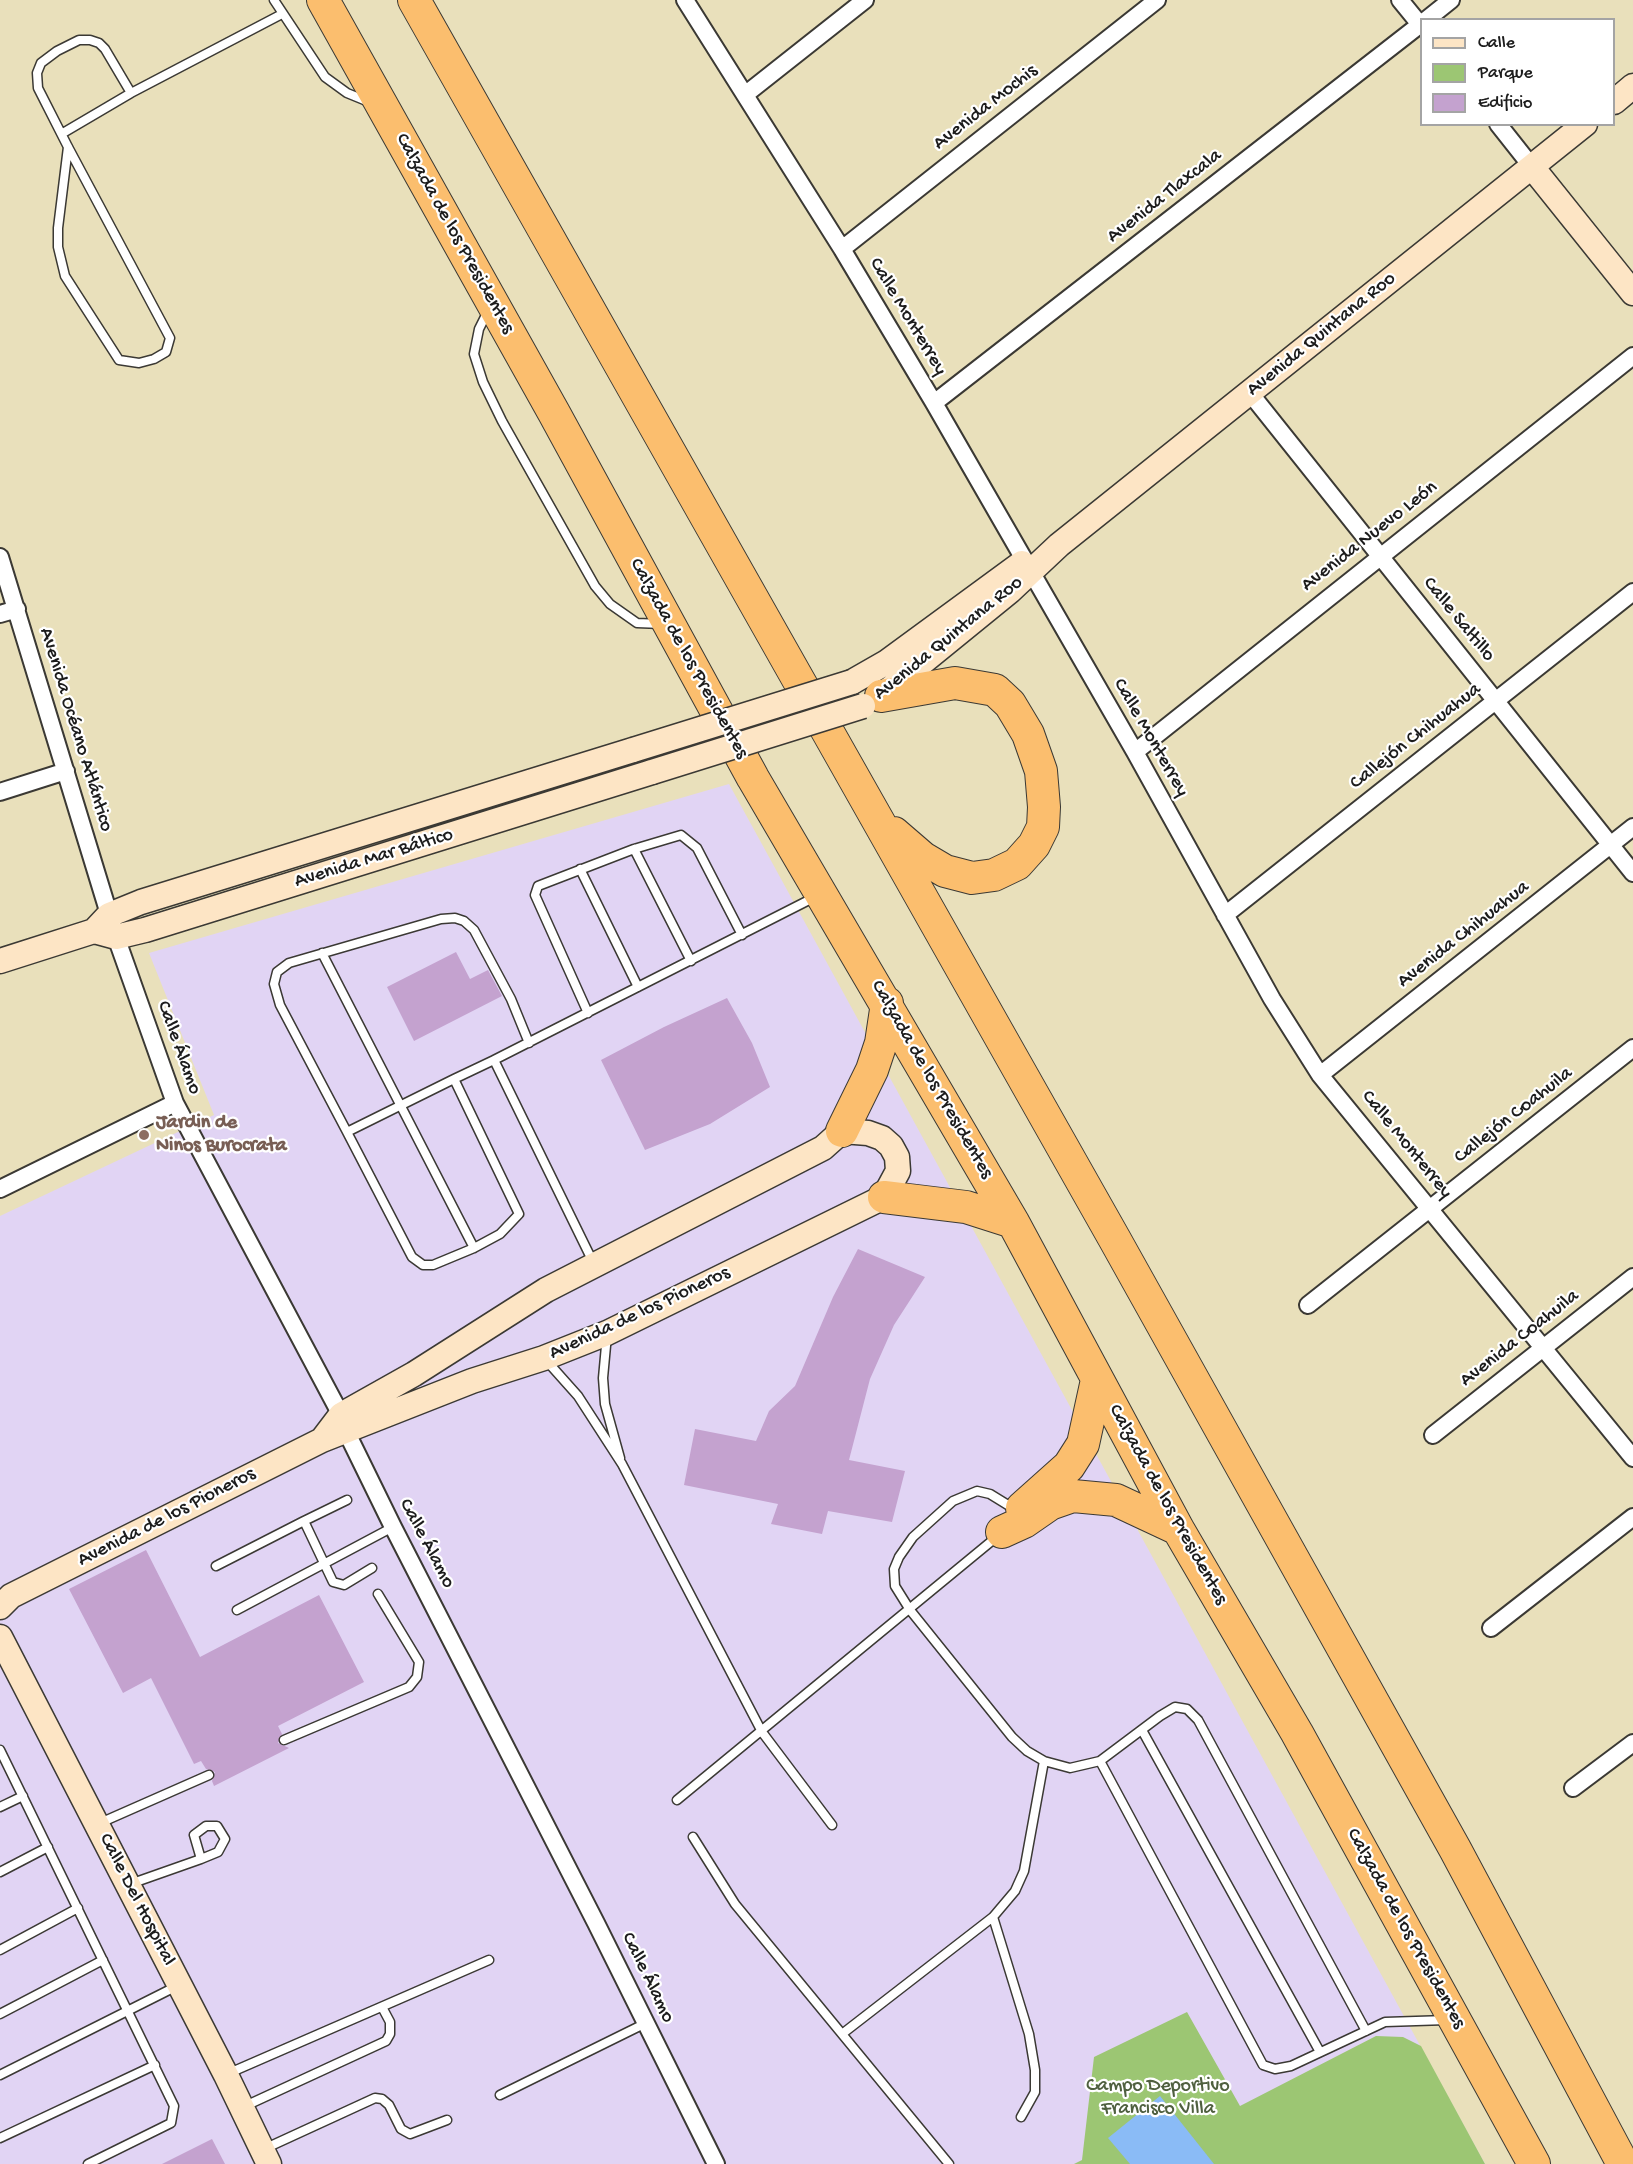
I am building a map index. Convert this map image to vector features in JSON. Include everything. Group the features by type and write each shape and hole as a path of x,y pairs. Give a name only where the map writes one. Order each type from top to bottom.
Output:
{"highway":[{"name":"Calzada de los Presidentes","path":"323,0 753,778 887,1003 1013,1222 1178,1529 1297,1733 1534,2164"},
{"path":"414,0 876,817 1449,1839 1623,2164"},
{"path":"872,701 955,683 995,690 1010,704 1028,734 1041,771 1044,807 1043,826 1034,845 1017,864 994,875 972,878 945,871 923,858 876,817"},
{"path":"842,1131 872,1070 881,1043 887,1003"},
{"path":"884,1197 966,1207 1013,1222"},
{"path":"1011,1522 1069,1466 1083,1444 1097,1380"},
{"path":"1011,1522 1024,1522 1050,1504 1073,1496 1116,1500 1178,1529"}],"street":[{"name":"Calle Monterrey","path":"685,0 842,249 934,403 1135,752 1272,999 1320,1075 1633,1458"},
{"path":"746,94 865,0"},
{"name":"Avenida Mochis","path":"842,249 1157,0"},
{"path":"1400,0 1420,22"},
{"name":"Avenida Tlaxcala","path":"1429,18 1451,0"},
{"name":"Avenida Tlaxcala","path":"934,403 1420,26"},
{"path":"1615,101 1633,86"},
{"path":"1500,126 1633,293"},
{"name":"Avenida Quintana Roo","path":"633,750 852,682 887,662 1059,545 1583,126"},
{"name":"Avenida Nuevo León","path":"1135,752 1633,356"},
{"name":"Calle Saltillo","path":"1250,393 1633,873"},
{"name":"Avenida Océano Atlántico","path":"0,556 66,771 106,928"},
{"name":"Avenida Quintana Roo","path":"872,701 1027,568"},
{"name":"Callejón Chihuahua","path":"1225,915 1633,592"},
{"path":"0,614 17,609"},
{"name":"Avenida Mar Báltico","path":"0,961 106,928 652,772 872,701"},
{"name":"Avenida Mar Báltico","path":"106,928 141,902 633,750"},
{"path":"0,792 66,771"},
{"name":"Avenida Chihuahua","path":"1320,1075 1633,827"},
{"name":"Calle Álamo","path":"106,928 175,1102 344,1423 393,1527 716,2164"},
{"name":"Callejón Coahuila","path":"1308,1305 1633,1048"},
{"path":"0,1189 175,1102"},
{"path":"842,1131 868,1133 882,1138 891,1146 897,1157 898,1171 884,1197"},
{"name":"Avenida de los Pioneros","path":"4,1600 322,1440 344,1423 546,1290 823,1148 842,1131"},
{"name":"Avenida de los Pioneros","path":"344,1423 544,1358 607,1334 884,1197"},
{"name":"Avenida Coahuila","path":"1433,1435 1633,1277"},
{"path":"456,1349 458,1369 472,1381"},
{"path":"1491,1628 1633,1517"},
{"name":"Calle Del Hospital","path":"0,1637 226,2074 266,2157"},
{"path":"1573,1788 1633,1743"}],"lane":[{"path":"274,0 325,77 348,93 383,108"},
{"path":"63,134 131,93 282,14"},
{"path":"68,147 58,228 58,247 66,276 119,360 139,363 154,359 166,352 170,338 38,88 37,73 41,63 57,51 79,40 99,43 131,93"},
{"path":"492,303 479,329 474,354 483,382 502,421 595,586 610,604 637,623 669,625"},
{"path":"588,1013 534,892 538,886 634,849 675,836 687,838 697,848 742,935"},
{"path":"634,849 692,961"},
{"path":"580,868 638,987"},
{"path":"347,1132 529,1043 821,894"},
{"path":"454,1079 519,1214 500,1234 433,1265 417,1262 412,1257 280,1005 274,984 277,972 282,967 322,953 455,918 464,921 474,930 511,999 529,1043"},
{"path":"322,953 474,1248"},
{"path":"494,1060 594,1265"},
{"path":"607,1334 603,1378 605,1404 622,1464"},
{"path":"544,1358 578,1396 622,1464 762,1732 832,1825"},
{"path":"677,1800 910,1610 1011,1522 990,1494 977,1491 953,1501 913,1537 899,1557 894,1569 895,1587 910,1610 1012,1737 1027,1751 1044,1761 1070,1768 1100,1761 1175,1707 1188,1709 1198,1720 1366,2031"},
{"path":"216,1566 347,1500"},
{"path":"304,1521 333,1582 344,1585 372,1568"},
{"path":"237,1610 393,1527"},
{"path":"284,1740 409,1687 417,1677 419,1662 378,1594"},
{"path":"1143,1731 1320,2052"},
{"path":"0,1750 174,2106 171,2123 88,2164"},
{"path":"842,2034 993,1917 1016,1891 1024,1871 1044,1761"},
{"path":"1100,1761 1263,2065 1275,2069 1291,2066 1385,2022 1454,2020"},
{"path":"96,1825 209,1775"},
{"path":"0,1807 22,1796"},
{"path":"693,1837 735,1904 949,2164"},
{"path":"0,1872 48,1847"},
{"path":"128,1885 201,1859"},
{"path":"0,1950 78,1908"},
{"path":"993,1917 1029,2034 1034,2060 1035,2092 1021,2117"},
{"path":"0,2014 103,1960"},
{"path":"226,2074 489,1960"},
{"path":"0,2075 179,1985"},
{"path":"242,2107 386,2041 390,2034 390,2022 382,2007"},
{"path":"500,2095 646,2023"},
{"path":"0,2138 155,2065"},
{"path":"266,2157 375,2098 382,2099 389,2105 401,2129 410,2134 447,2120"}],"shaded area":[{"path":"729,784 1485,2164 0,2164 0,1216 214,1115 149,953"}],"green space":[{"name":"Campo Deportivo Francisco Villa","path":"1187,2012 1240,2106 1376,2036 1403,2037 1421,2046 1485,2164 1074,2164 1082,2160 1094,2057"}],"water":[{"path":"1160,2096 1214,2164 1130,2164 1108,2138"}],"building":[{"path":"456,952 470,979 488,970 502,996 414,1041 387,987"},
{"path":"727,998 752,1043 770,1087 710,1124 645,1150 601,1060"},
{"path":"858,1249 925,1277 894,1325 870,1379 849,1460 905,1471 892,1522 828,1511 822,1534 771,1524 778,1504 684,1485 695,1429 756,1441 769,1411 795,1386 833,1297"},
{"path":"146,1550 200,1657 319,1595 364,1682 278,1726 282,1734 278,1743 289,1748 214,1786 212,1781 215,1772 206,1769 201,1761 194,1764 151,1678 123,1693 69,1589"},
{"path":"212,2139 225,2164 162,2164"}],"place":[{"name":"Jardin de Ninos Burocrata","path":"144,1135"}]}
